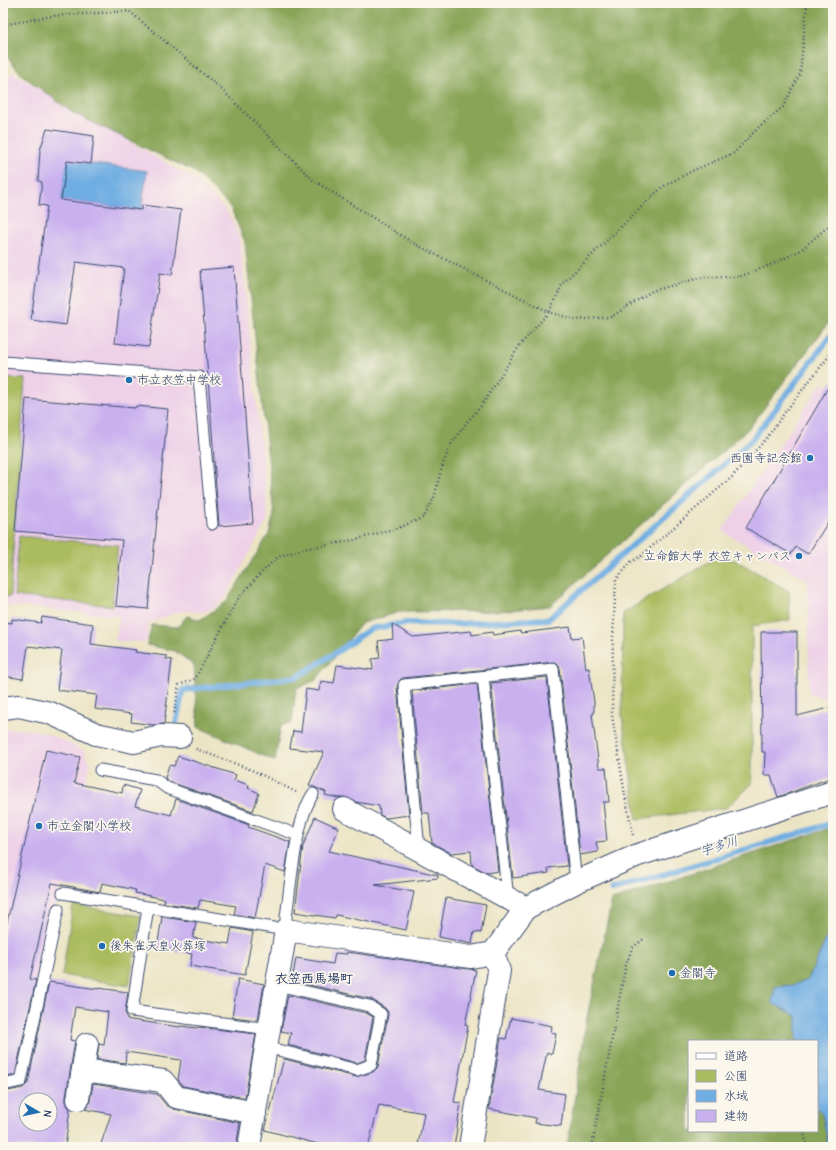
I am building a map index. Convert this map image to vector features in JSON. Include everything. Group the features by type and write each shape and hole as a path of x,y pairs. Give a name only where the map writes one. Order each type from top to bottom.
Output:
{"street":[{"path":"3,708 19,706 50,713 96,734 134,742 161,736 176,728"},
{"path":"470,1147 499,971 493,953 517,903 576,882 638,855 833,792"},
{"path":"344,809 517,903"},
{"path":"249,1147 286,930 471,957 493,953"},
{"path":"78,1099 87,1044"},
{"path":"83,1070 163,1081 176,1097 255,1113"}],"lane":[{"path":"3,362 199,377 212,524"},
{"path":"419,850 404,685 554,669 576,882"},
{"path":"483,677 517,903"},
{"path":"100,770 156,780 167,788 298,835"},
{"path":"63,893 286,930 286,917 298,835 308,802 313,794"},
{"path":"148,907 132,1011 268,1038 357,1070 371,1065 381,1014 369,1006 277,985"},
{"path":"3,1085 21,1081 58,909"}],"path":[{"path":"176,728 179,685 195,679 237,600 262,572 278,557 303,549 354,540 401,527 424,517 434,498 441,470 450,446 467,422 482,405 520,345 550,312 563,283 662,187 694,170 734,153 759,127 783,107 800,74 807,3"},
{"path":"3,25 52,16 129,11 220,88 313,180 413,243 550,312 576,320 611,317 652,291 703,278 739,277 773,264 801,250 833,222"},
{"path":"638,855 624,795 612,715 613,636 616,580 631,562 641,556 731,478 766,440 785,412 833,351"},
{"path":"592,1147 625,968 632,948 645,938"},
{"path":"803,1132 808,1147"}],"shaded area":[{"name":"市立衣笠中学校","path":"11,72 195,180 224,208 233,222 240,240 268,519 226,596 217,606 204,612 181,611 149,623 146,642 115,641 120,616 3,605 3,101"},
{"name":"立命館大学 衣笠キャンパス","path":"822,383 833,390 833,703 809,693 808,580 722,531"},
{"name":"市立金閣小学校","path":"3,729 35,730 58,738 85,751 87,760 91,761 20,1052 3,1050"}],"green space":[{"path":"3,3 833,3 833,317 749,428 550,606 500,611 400,612 362,623 316,680 296,689 292,723 281,725 275,761 198,727 194,665 175,651 147,645 152,625 178,627 187,616 200,620 226,602 269,534 274,514 245,242 231,208 195,172 73,113 22,75 3,51"},
{"path":"3,378 25,379 10,597 3,597"},
{"path":"19,536 118,545 112,606 14,596"},
{"path":"717,557 735,560 789,591 790,620 752,626 752,784 726,808 637,819 622,716 623,613"},
{"name":"金閣寺","path":"833,827 833,924 808,980 793,985 775,987 797,1016 797,1040 688,1040 688,1132 818,1132 818,1109 822,1113 829,1147 567,1147 587,1017 612,900"},
{"path":"73,905 141,916 129,986 62,975"}],"water":[{"path":"67,156 78,162 147,171 141,210 61,200"},
{"path":"833,924 833,1147 829,1147 822,1113 818,1109 818,1040 797,1040 797,1016 772,1003 775,987 793,985 808,980"}],"building":[{"path":"47,129 94,136 91,164 67,161 61,200 141,210 142,205 181,210 172,275 160,273 149,347 115,343 124,268 76,262 66,325 31,320 47,206 39,205 42,182 38,181 40,150"},
{"path":"234,267 253,523 219,526 200,270"},
{"name":"西園寺記念館","path":"833,379 833,514 808,554 796,547 791,554 746,528"},
{"path":"26,399 135,408 136,406 168,409 148,609 116,606 122,540 15,531"},
{"path":"42,617 93,624 91,644 167,656 166,659 172,660 164,724 154,725 131,722 132,714 95,709 97,695 57,690 62,650 28,646 23,679 3,676 3,622 12,623 12,619 41,623"},
{"path":"392,624 413,637 471,631 472,635 492,632 493,635 570,627 572,638 582,637 586,669 589,668 594,702 594,714 592,714 599,768 606,768 609,802 603,802 607,841 596,842 598,852 580,855 560,668 555,662 403,678 400,680 397,686 409,815 386,818 380,815 379,806 356,802 344,797 339,798 325,795 326,792 309,785 324,752 290,748 293,731 301,732 306,689 319,691 321,681 334,683 337,665 373,670 372,659 380,658 378,641 393,639"},
{"path":"761,632 797,632 797,716 833,707 833,777 778,797 771,775 764,775 765,752 762,752"},
{"path":"547,677 567,866 548,868 549,873 513,878 491,683"},
{"path":"477,684 498,871 487,873 472,865 471,851 451,853 432,843 429,813 423,813 412,691"},
{"path":"46,750 80,757 74,783 122,793 123,785 140,790 135,806 171,815 176,799 249,825 248,827 290,842 285,872 265,865 255,918 234,914 236,906 200,900 198,908 164,903 165,899 135,893 136,890 102,883 100,892 52,883 30,979 36,980 15,1075 3,1078 3,940"},
{"path":"178,756 236,775 234,780 249,785 248,788 259,793 253,811 170,782 165,778 169,765 174,766"},
{"path":"315,817 339,828 329,851 438,875 438,878 375,885 414,892 406,930 336,915 335,918 295,912 303,846"},
{"path":"446,898 486,905 481,933 474,932 472,944 439,937"},
{"path":"162,917 196,922 193,938 229,944 232,928 253,932 245,975 190,966 192,954 157,948"},
{"path":"347,952 476,970 465,1025 468,1026 454,1102 461,1103 454,1147 427,1147 418,1145 424,1113 379,1105 368,1147 329,1147 265,1130 284,1059 356,1077 373,1072 378,1067 388,1015 385,1008 371,999 292,981 296,958 333,964 335,953 347,954"},
{"path":"238,979 264,984 258,1020 232,1017"},
{"path":"49,982 128,992 125,1013 127,1019 180,1027 198,1027 256,1034 245,1098 183,1086 178,1080 181,1060 126,1052 125,1063 97,1059 99,1044 104,1045 108,1012 75,1007 70,1040 75,1041 66,1097 66,1104 70,1109 65,1147 3,1147 3,1092 23,1088 28,1083"},
{"path":"288,995 366,1013 373,1017 365,1060 357,1063 288,1045 291,1033 281,1031"},
{"path":"511,1018 552,1026 551,1032 556,1034 552,1054 547,1052 539,1090 565,1094 561,1126 535,1123 536,1118 489,1109 501,1038 506,1039"},
{"path":"93,1084 157,1094 166,1105 174,1109 240,1123 236,1147 100,1147 111,1114 84,1109 88,1107"}],"waterway":[{"path":"176,723 183,690 297,677 370,629 406,623 455,624 549,619 751,441 833,333"},
{"name":"宇多川","path":"612,890 833,823"}],"place":[{"name":"市立衣笠中学校","path":"129,380"},
{"name":"西園寺記念館","path":"810,458"},
{"name":"立命館大学 衣笠キャンパス","path":"799,556"},
{"name":"市立金閣小学校","path":"39,826"},
{"name":"後朱雀天皇火葬塚","path":"102,946"},
{"name":"金閣寺","path":"672,973"}],"district":[{"name":"衣笠西馬場町","path":"314,978"}]}
